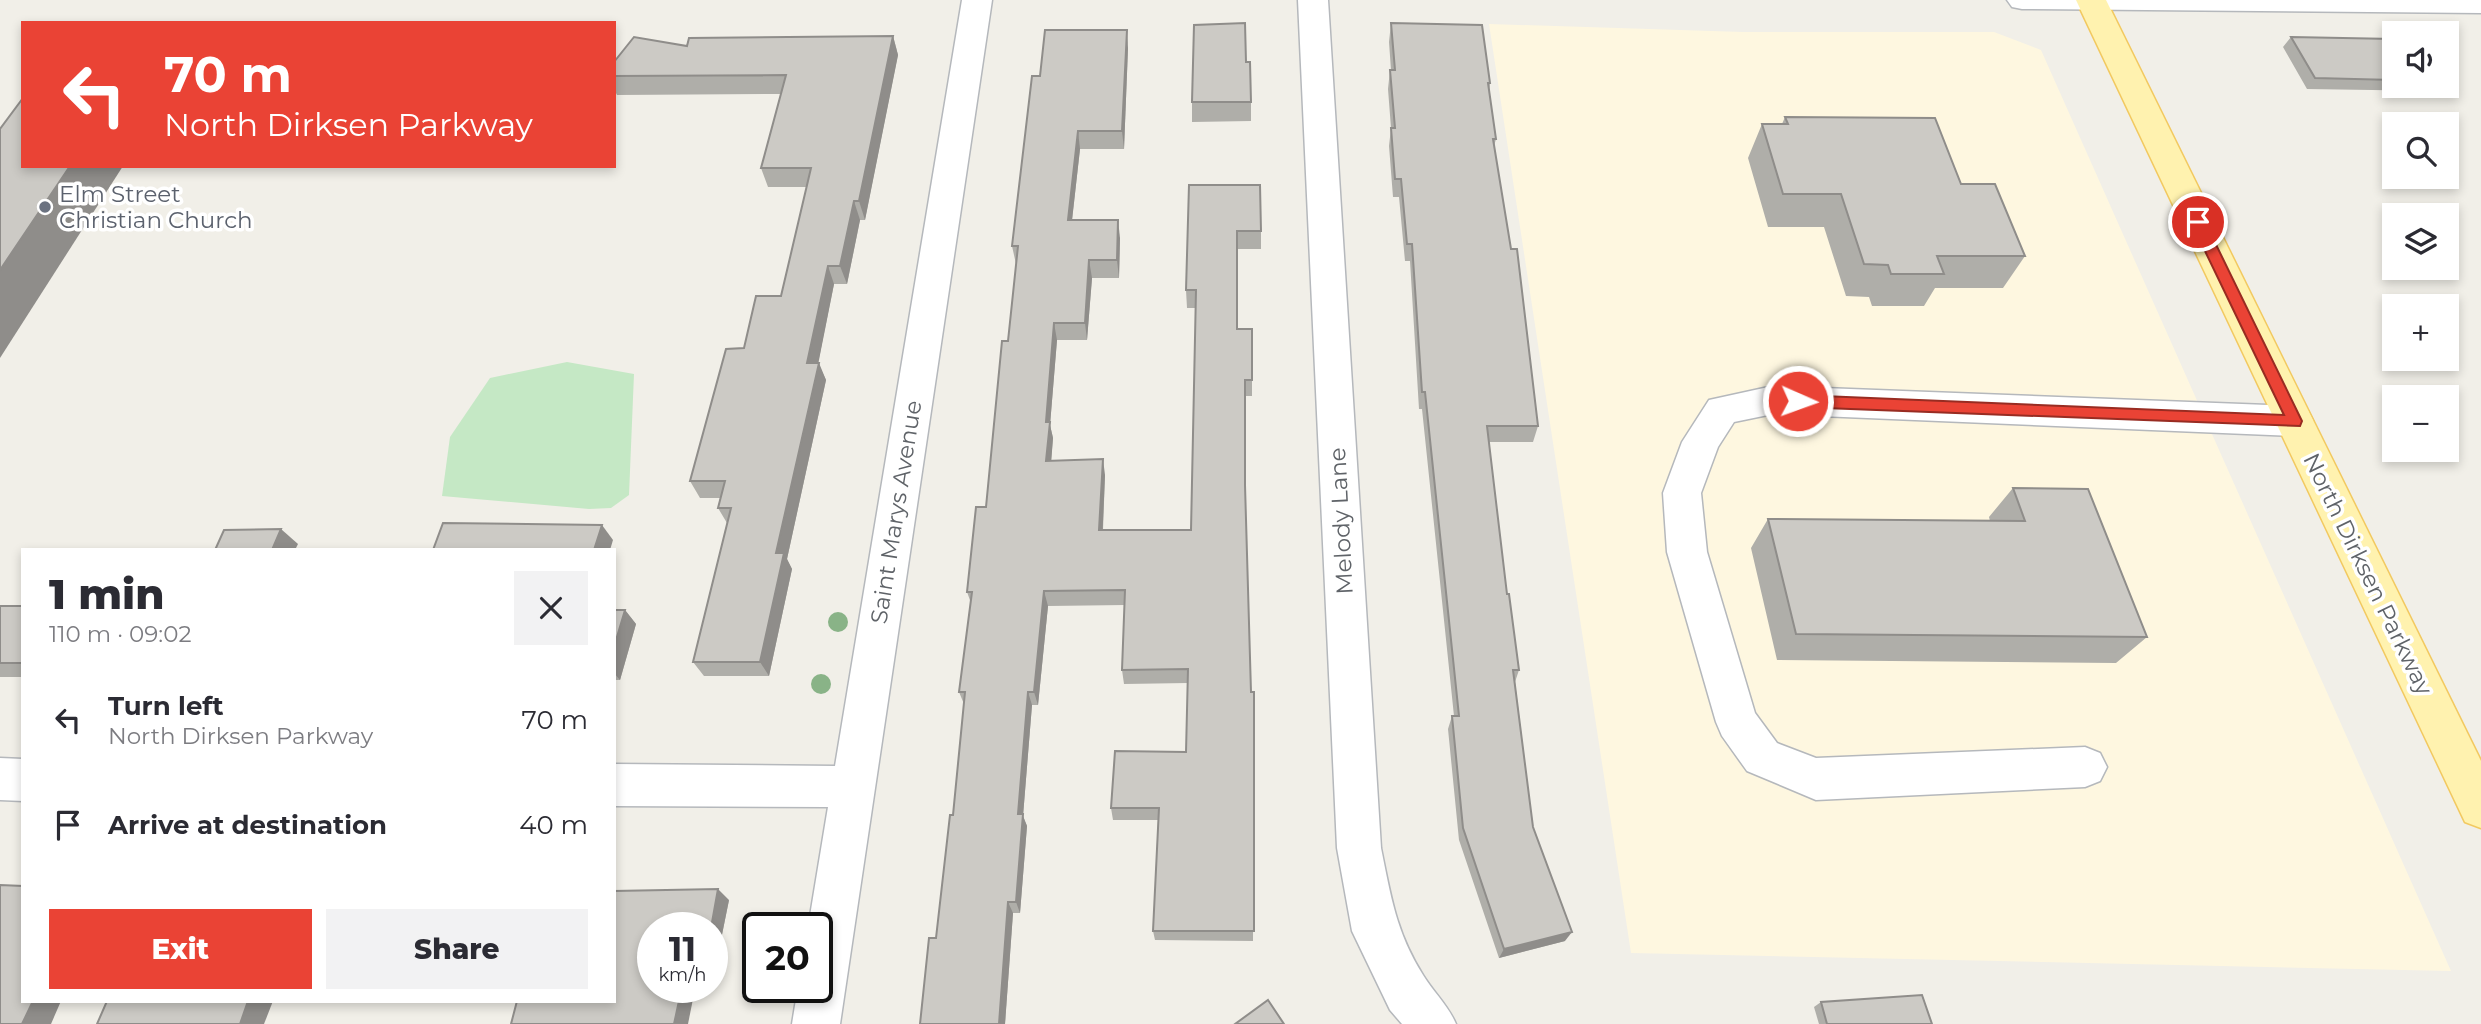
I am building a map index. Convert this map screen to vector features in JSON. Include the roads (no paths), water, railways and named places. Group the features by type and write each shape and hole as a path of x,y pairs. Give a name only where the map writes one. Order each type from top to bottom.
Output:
{"main road":[{"name":"North Dirksen Parkway","path":"2091,1 2481,807"}],"street":[{"name":"Saint Marys Avenue","path":"816,1024 976,0"},
{"name":"Melody Lane","path":"1313,0 1359,848 1375,931 1407,993 1432,1024"},
{"path":"2022,0 2481,5"},
{"path":"2085,767 1816,779 1762,757 1737,722 1687,552 1682,493 1701,442 1722,410 1773,400 2295,421"},
{"path":"0,779 21,780"},
{"path":"616,785 853,787"}],"place":[{"name":"Elm Street Christian Church","path":"45,207"}]}
